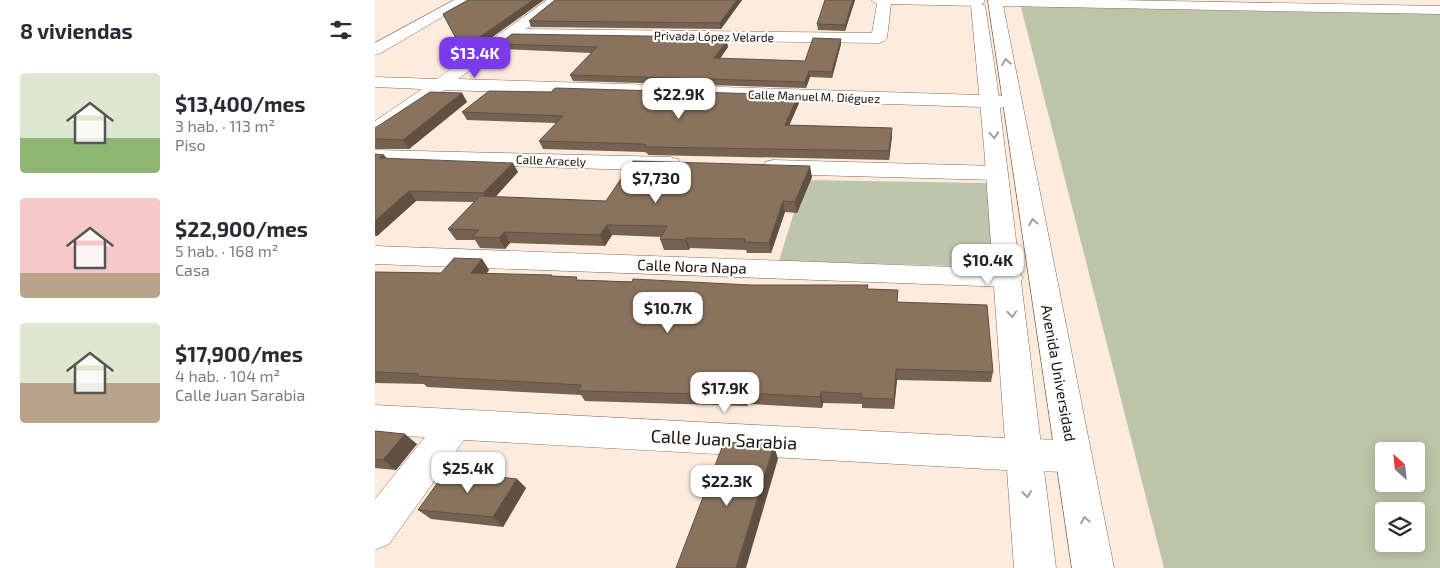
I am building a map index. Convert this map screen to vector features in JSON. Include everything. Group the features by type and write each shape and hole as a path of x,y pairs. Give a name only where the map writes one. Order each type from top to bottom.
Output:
{"street":[{"path":"375,50 464,0"},
{"path":"375,130 556,0"},
{"path":"878,0 988,9 1067,2 1440,10"},
{"name":"Privada López Velarde","path":"511,33 879,38 885,0"},
{"path":"1334,0 1347,9"},
{"name":"Avenida Universidad","path":"988,9 1002,102 1074,456 1093,568"},
{"name":"Calle Manuel M. Diéguez","path":"375,82 1002,102"},
{"name":"Avenida Universidad","path":"1002,102 997,173 1009,278 1023,455 1035,568"},
{"name":"Calle Aracely","path":"375,156 691,164"},
{"path":"750,166 997,173"},
{"name":"Calle Nora Napa","path":"375,254 1009,278"},
{"name":"Calle Juan Sarabia","path":"375,420 1023,455 1074,456"},
{"path":"375,530 456,424"}],"green space":[{"path":"1021,7 1440,14 1440,568 1164,568"},
{"path":"804,180 986,183 997,267 779,261"}],"building":[{"path":"468,0 533,0 472,42 458,42 443,14"},
{"path":"555,0 737,0 720,23 529,21"},
{"path":"825,0 853,0 845,25 817,24"},
{"path":"512,34 710,37 708,41 727,41 714,58 805,61 813,38 841,39 832,72 809,71 805,82 570,75 597,47 499,44"},
{"path":"555,88 798,95 785,125 892,128 889,151 645,147 646,145 641,144 539,141 563,116 462,112 489,91 551,92"},
{"path":"430,92 462,93 403,140 375,139 375,128"},
{"path":"375,154 384,155 379,158 513,163 483,193 409,191 375,221"},
{"path":"633,161 810,166 795,202 783,201 769,243 744,242 745,239 660,239 667,226 607,225 600,235 504,232 499,238 472,237 479,230 448,229 480,196 606,201"},
{"path":"454,258 482,259 471,273 552,275 577,277 576,280 632,282 633,279 750,285 868,285 867,289 898,290 897,302 987,305 993,372 896,369 894,399 861,398 862,394 821,392 820,397 745,393 744,395 578,391 581,385 375,372 375,272 441,273"},
{"path":"375,431 405,434 383,460 375,459"},
{"path":"724,442 774,445 736,568 676,568"},
{"path":"446,471 517,479 493,517 418,510"}]}
